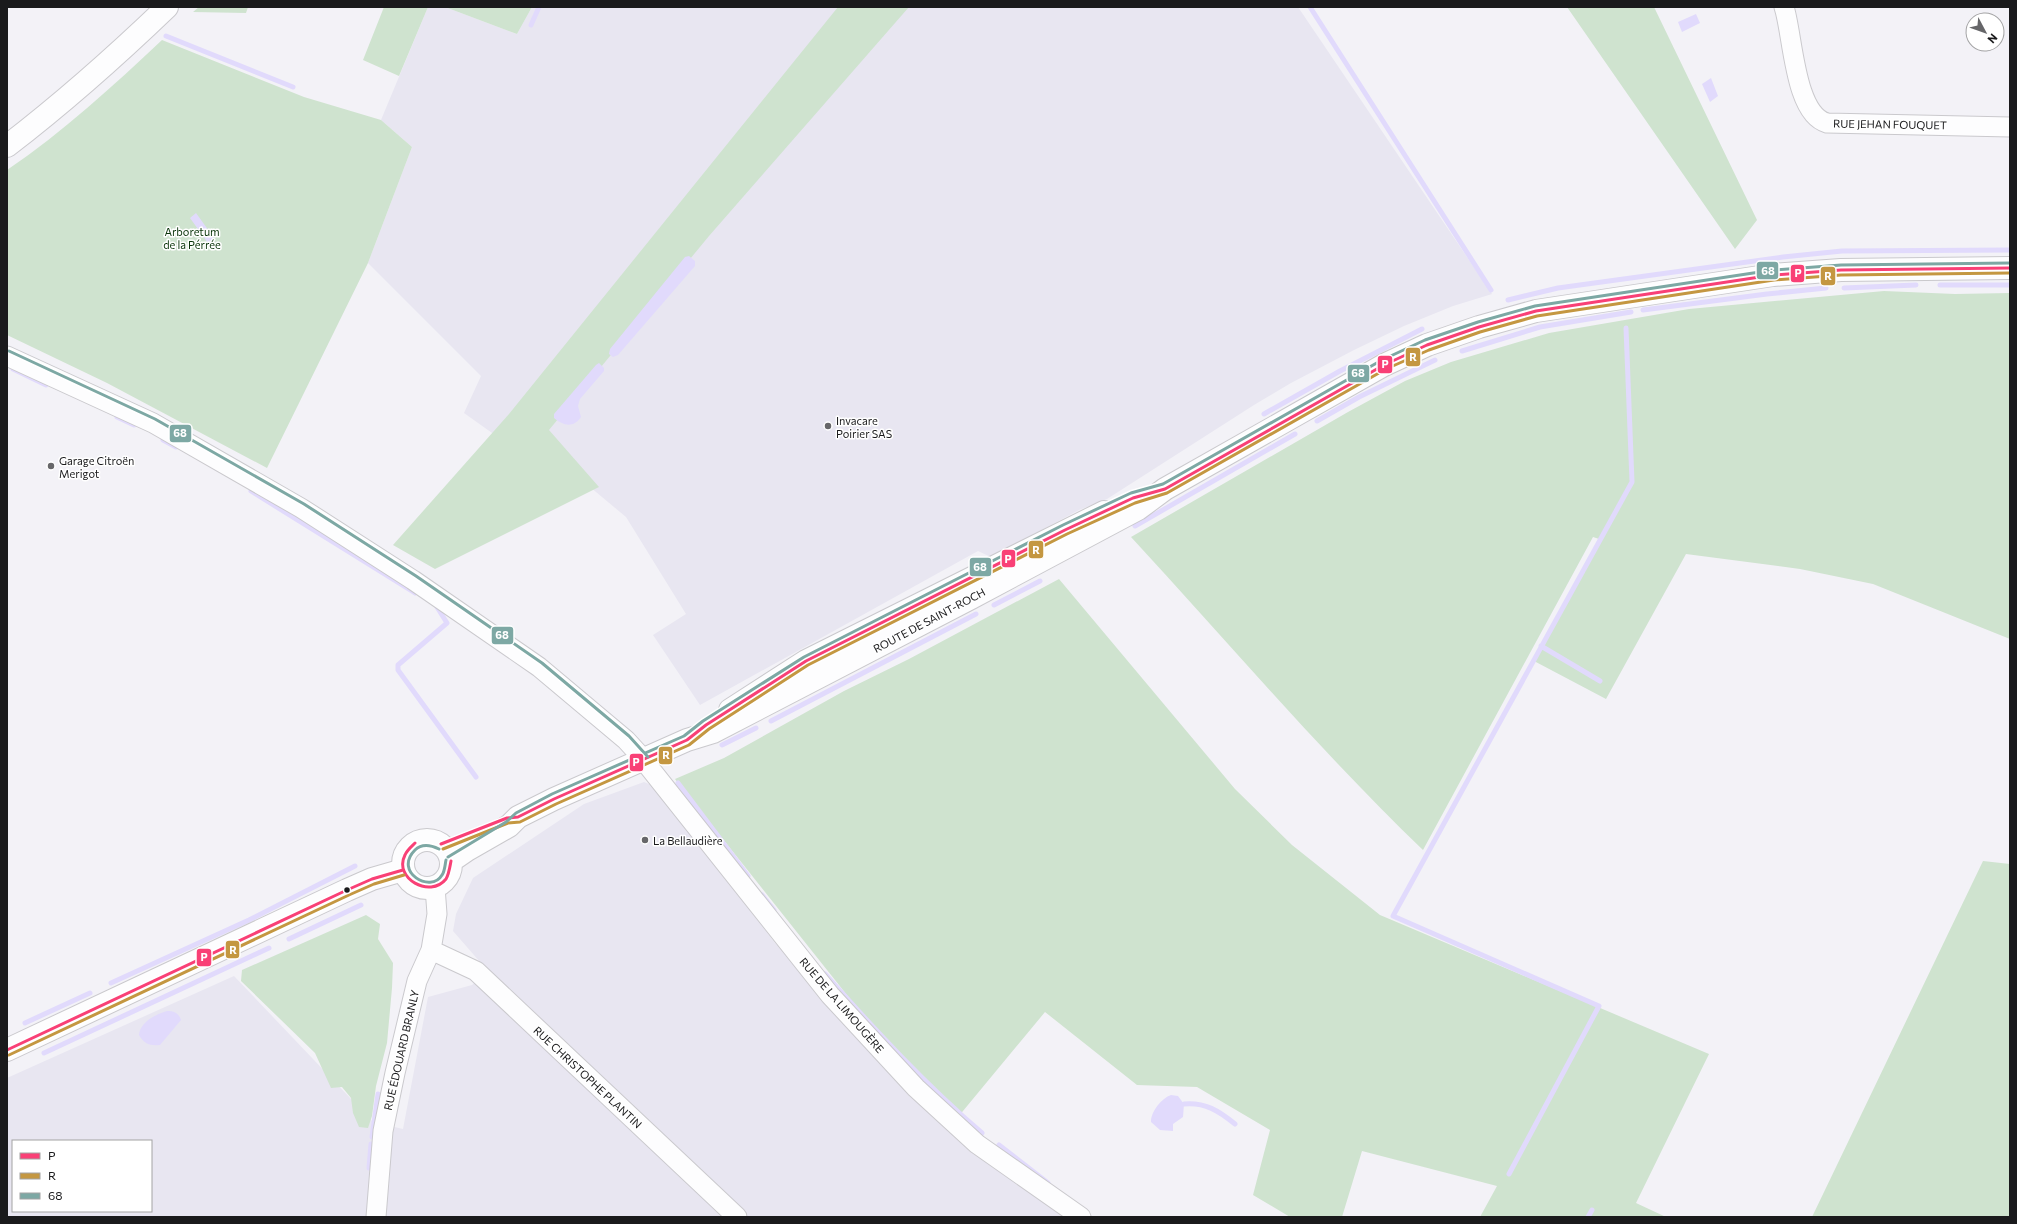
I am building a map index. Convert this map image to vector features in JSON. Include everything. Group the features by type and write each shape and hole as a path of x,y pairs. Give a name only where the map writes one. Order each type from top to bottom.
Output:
{"street":[{"path":"7,146 54,110 113,59 167,7"},
{"name":"RUE JEHAN FOUQUET","path":"1784,7 1798,81 1814,114 1821,121 1827,123 2010,127"},
{"name":"ROUTE DE SAINT-ROCH","path":"446,853 467,850 509,826 518,817 554,799 642,758 687,740 713,732 740,719 1138,509 1165,489 1384,365 1427,345 1480,327 1536,311 1773,275 1841,270 2010,268"},
{"name":"RUE DE LA LIMOUGÈRE","path":"7,356 153,423 301,508 413,580 539,667 626,740 642,758 830,995 916,1088 978,1144 1081,1217"},
{"path":"425,840 446,853 448,877 442,883 435,887 419,887 406,877 403,861 405,853 417,842 425,840"},
{"path":"7,1050 347,890 372,879 404,870"},
{"name":"RUE ÉDOUARD BRANLY","path":"376,1217 384,1131 395,1073 417,981 431,950 437,914 435,887"},
{"name":"RUE CHRISTOPHE PLANTIN","path":"431,950 476,971 737,1217"}],"shaded area":[{"path":"428,7 445,7 517,34 532,7 1298,7 1492,294 1453,306 1404,326 1354,350 1291,383 1254,405 1107,499 1079,510 991,557 978,551 700,705 653,635 686,614 626,517 524,432 513,448 464,413 481,376 368,263 412,147 381,120"},
{"path":"1696,14 1700,23 1682,32 1678,22"},
{"path":"1711,78 1718,96 1710,102 1702,84"},
{"path":"196,213 214,238 208,243 190,218"},
{"path":"689,256 695,261 695,266 618,355 613,357 609,354 610,349 685,257"},
{"path":"599,363 604,368 604,371 580,399 578,406 581,417 575,423 568,425 557,421 554,418 554,414"},
{"path":"644,782 656,787 775,943 958,1117 1088,1215 1087,1217 7,1217 7,1078 234,976 373,1122 403,1129 428,997 472,985 487,970 453,931 456,914 473,878 584,804"},
{"path":"167,1011 176,1013 181,1020 160,1045 150,1045 145,1042 139,1035 142,1026 154,1016"},
{"path":"1171,1095 1178,1096 1184,1104 1183,1117 1173,1124 1173,1131 1160,1130 1151,1122 1151,1118 1155,1109 1164,1099"}],"green space":[{"path":"199,7 248,7 246,13 193,12"},
{"path":"384,7 428,7 399,76 363,60"},
{"path":"445,7 532,7 517,34"},
{"path":"838,7 909,7 709,236 549,430 599,487 435,569 393,545 509,414"},
{"path":"1567,7 1654,7 1757,220 1735,249"},
{"name":"Arboretum de la Pérrée","path":"162,40 304,97 381,120 412,147 368,263 267,468 107,383 7,335 7,170 68,124"},
{"path":"1884,291 1955,294 2010,293 2010,639 1873,584 1800,569 1686,554 1606,699 1534,661 1599,539 1593,537 1423,850 1311,735 1131,537 1348,412 1405,381 1451,362 1549,333 1689,309"},
{"path":"1059,579 1235,789 1292,845 1380,915 1709,1054 1636,1203 1666,1217 1480,1217 1497,1186 1362,1151 1342,1217 1290,1217 1253,1195 1270,1130 1197,1087 1137,1085 1045,1012 958,1117 870,1024 675,779 724,758 844,691 909,659"},
{"path":"1983,861 2010,864 2010,1217 1812,1217"},
{"path":"366,915 380,924 378,939 393,963 387,1043 376,1086 372,1116 368,1128 359,1127 353,1113 351,1098 342,1087 331,1088 315,1053 241,981 242,970"}],"waterway":[{"path":"531,25 539,7"},
{"path":"1310,7 1491,290"},
{"path":"166,36 293,87"},
{"path":"1508,300 1558,288 1783,257 1842,251 2010,250"},
{"path":"1844,288 1916,285"},
{"path":"1940,285 2010,285"},
{"path":"1643,310 1826,288"},
{"path":"1462,351 1540,327 1631,312"},
{"path":"1509,1174 1599,1006 1393,916 1632,482 1626,328"},
{"path":"1264,414 1340,371 1422,329"},
{"path":"1317,421 1359,397 1435,360"},
{"path":"13,369 46,385"},
{"path":"117,417 134,425"},
{"path":"1135,526 1295,434"},
{"path":"163,440 176,447"},
{"path":"251,491 415,593"},
{"path":"994,605 1040,581"},
{"path":"437,607 447,623 398,665 398,670 476,777"},
{"path":"771,721 976,614"},
{"path":"1541,646 1600,681"},
{"path":"722,745 756,728"},
{"path":"678,783 748,876"},
{"path":"111,983 249,920 355,866"},
{"path":"762,895 774,910"},
{"path":"289,939 361,905"},
{"path":"44,1053 269,948"},
{"path":"825,974 901,1056 940,1095 982,1133"},
{"path":"25,1023 90,993"},
{"path":"372,1137 378,1094"},
{"path":"1184,1104 1199,1104 1211,1108 1235,1124"},
{"path":"369,1168 371,1144"},
{"path":"999,1145 1048,1183"},
{"path":"1588,1217 1592,1210"}],"transit line":[{"name":"68","path":"448,857 506,822 516,813 552,794 684,736 703,721 804,657 1063,525 1131,493 1163,484 1382,360 1425,340 1478,322 1535,306 1773,270 1841,265 2010,263"},
{"name":"P","path":"441,844 507,818 518,817 554,799 687,740 706,725 806,661 1065,530 1133,498 1165,489 1384,365 1427,345 1479,327 1536,311 1773,275 1841,270 2010,268"},
{"name":"R","path":"443,849 508,823 520,822 556,804 689,745 709,729 808,665 1067,534 1135,503 1167,493 1386,369 1429,350 1480,332 1537,316 1774,280 1841,275 2010,273"},
{"name":"68","path":"9,351 155,419 304,504 416,576 542,663 629,736 648,757"},
{"name":"P","path":"415,843 406,853 403,863 404,871 408,878 415,883 431,887 439,885 446,879 451,861"},
{"name":"68","path":"439,849 427,845 421,846 415,850 409,858 408,866 411,873 416,878 423,881 430,882 437,880 443,873 446,860"},
{"name":"P","path":"7,1050 347,890 372,879 403,870"},
{"name":"R","path":"9,1055 349,895 374,884 404,875"}],"place":[{"name":"Invacare Poirier SAS","path":"828,426"},
{"name":"Garage Citroën Merigot","path":"51,466"},
{"name":"La Bellaudière","path":"645,840"}]}
